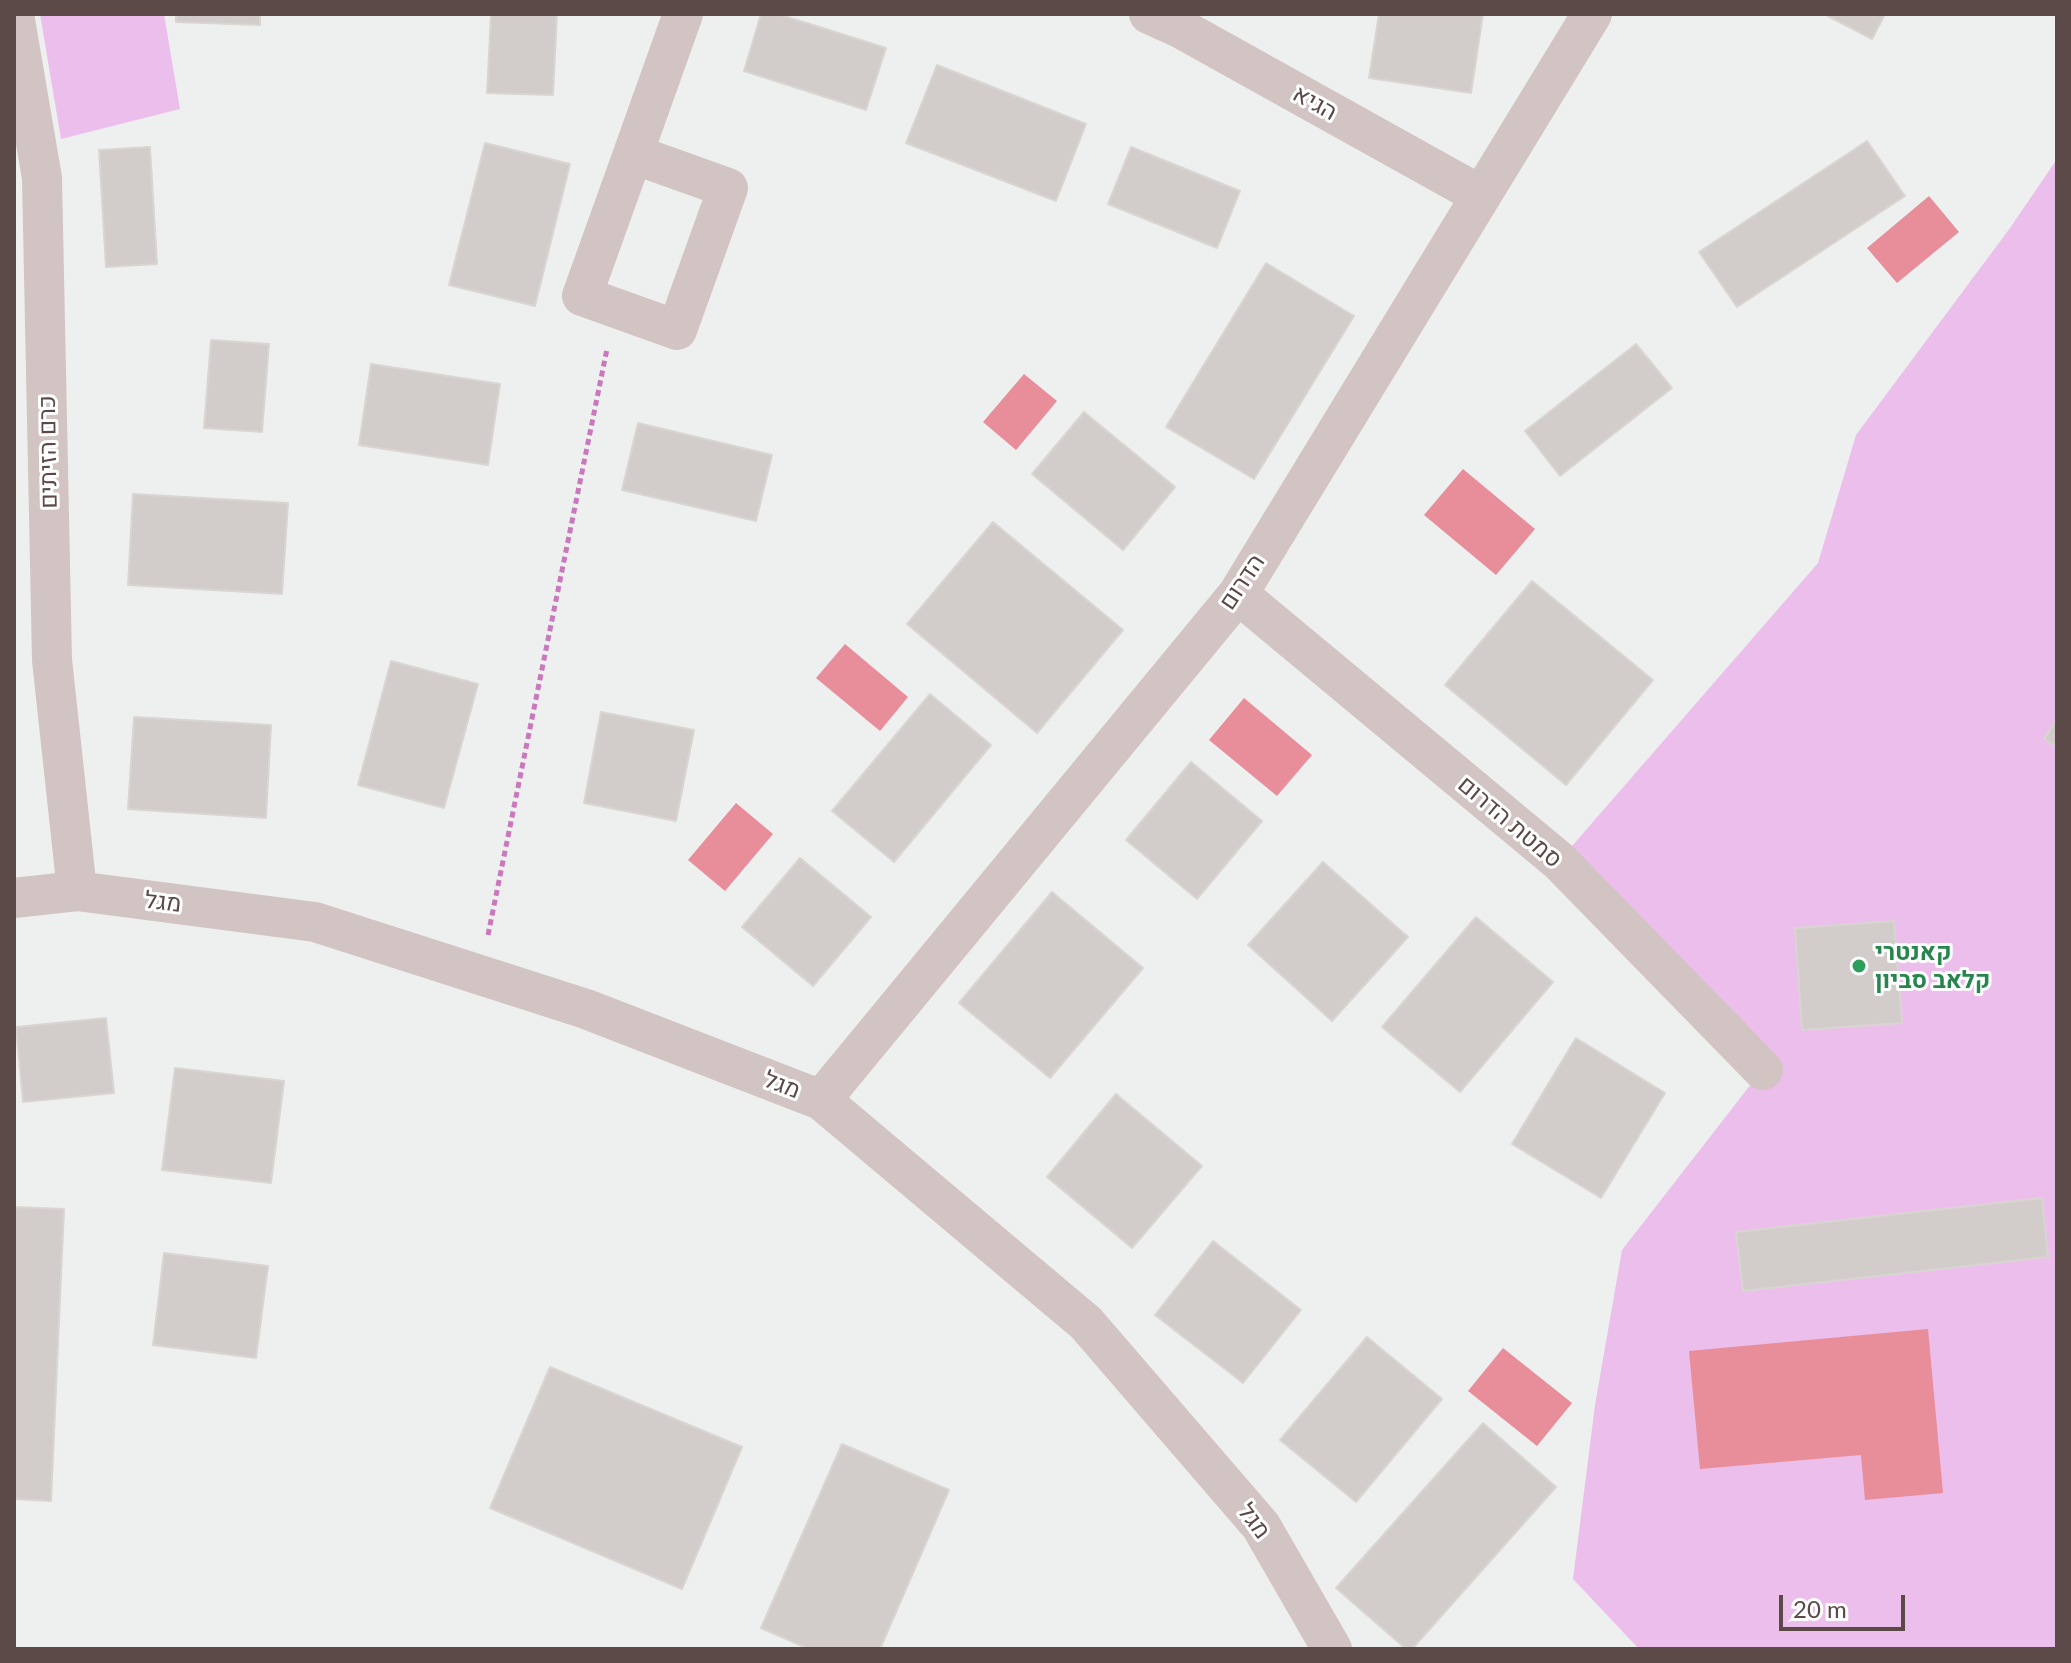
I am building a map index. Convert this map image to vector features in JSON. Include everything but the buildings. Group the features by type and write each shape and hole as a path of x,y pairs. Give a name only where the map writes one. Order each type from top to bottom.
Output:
{"street":[{"name":"כרם הזיתים","path":"14,14 42,178 52,660 77,891"},
{"path":"633,154 728,188 677,330 582,296 683,14"},
{"name":"הגיא","path":"1149,14 1180,28 1480,195"},
{"name":"הדרום","path":"821,1100 1238,594 1592,14"},
{"name":"סמטת הדרום","path":"1238,594 1559,861 1763,1070"},
{"name":"מגל","path":"14,898 77,891 315,922 586,1009 821,1100 1086,1323 1261,1526 1332,1649"}],"path":[{"path":"480,975 615,308"}],"shaded area":[{"path":"40,14 164,14 180,109 61,139"},
{"name":"קאנטרי קלאב סביון","path":"2057,159 2057,1649 1639,1649 1573,1579 1595,1405 1622,1250 1762,1070 1559,861 1818,563 1856,435 2010,228"},
{"path":"1929,196 1959,232 1897,283 1867,248"},
{"path":"1024,374 1057,401 1016,450 983,422"},
{"path":"1463,469 1535,529 1496,575 1424,515"},
{"path":"845,644 908,697 880,731 816,678"},
{"path":"1244,698 1312,755 1277,796 1209,740"},
{"path":"736,803 773,834 725,891 688,860"},
{"path":"1928,1329 1943,1493 1865,1500 1861,1455 1700,1469 1689,1351"},
{"path":"1503,1348 1572,1403 1537,1446 1468,1391"}],"place":[{"name":"קאנטרי קלאב סביון","path":"1859,966"}]}
